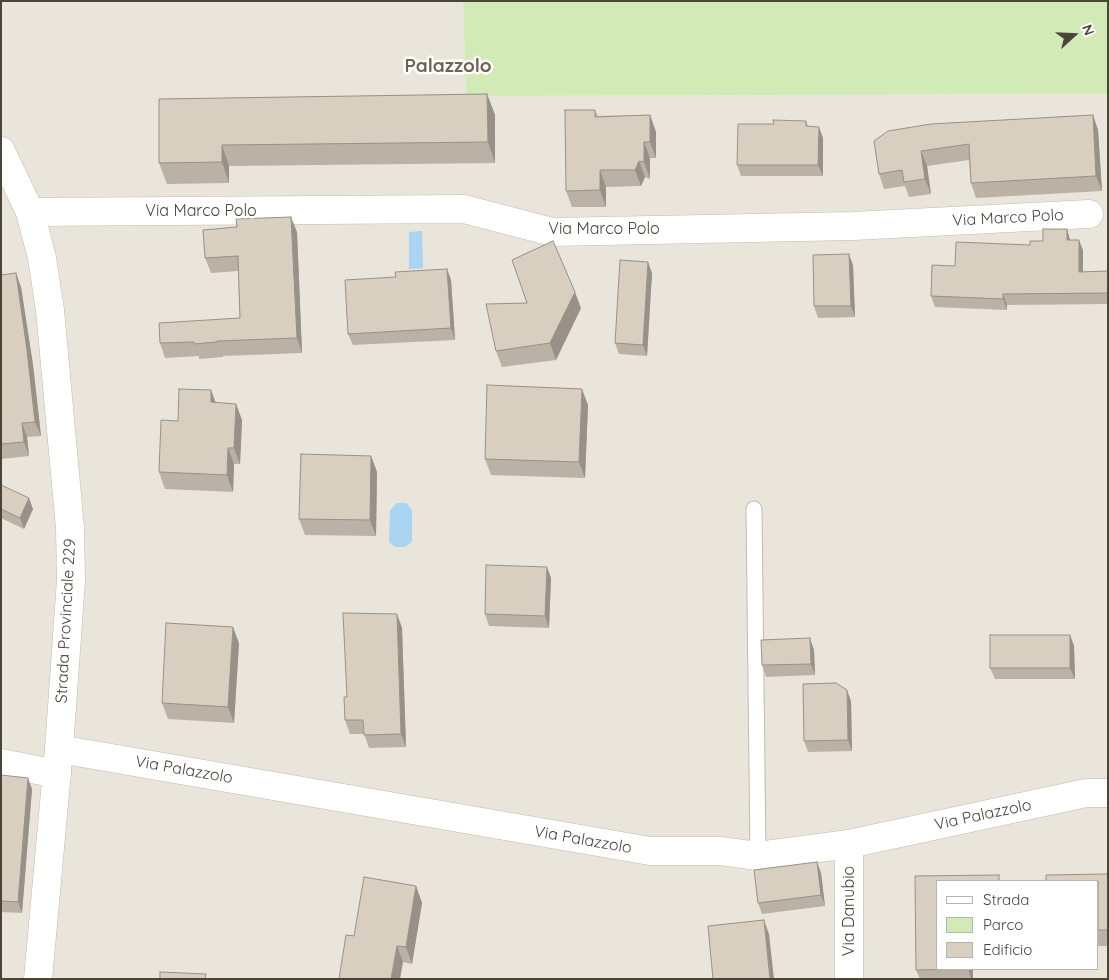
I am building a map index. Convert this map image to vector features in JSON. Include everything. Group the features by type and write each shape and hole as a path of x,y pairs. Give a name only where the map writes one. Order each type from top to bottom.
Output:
{"street":[{"name":"Strada Provinciale 229","path":"1,151 30,212 42,258 50,310 70,528 70,580 58,761 38,979"},
{"name":"Via Marco Polo","path":"30,212 464,208 552,232 852,226 1089,214"},
{"name":"Via Palazzolo","path":"1,763 58,761 650,851 720,851 758,856 850,844 1086,793 1108,793"},
{"name":"Via Danubio","path":"849,979 850,844"}],"lane":[{"path":"754,509 758,856"}],"shaded area":[{"path":"1,1 463,1 466,96 1108,94 1108,979 1,979"}],"green space":[{"path":"463,1 1108,1 1108,94 466,96"}],"water":[{"path":"422,231 423,268 409,269 409,232"},
{"path":"397,503 406,503 412,510 412,542 405,547 395,547 389,542 390,510"}],"building":[{"path":"487,94 488,142 222,145 222,162 159,163 159,99"},
{"path":"565,110 595,110 595,117 650,115 650,142 644,142 644,162 639,161 635,170 600,170 600,190 566,191"},
{"path":"1093,115 1096,176 971,183 969,144 921,151 925,179 904,182 902,170 879,174 874,141 888,131 931,124"},
{"path":"773,120 806,121 806,126 819,127 818,165 737,165 738,124 774,124"},
{"path":"291,217 297,338 217,341 194,344 194,342 160,343 159,323 240,318 238,256 205,258 203,230 237,227 236,219"},
{"path":"1043,229 1067,229 1067,240 1079,240 1079,272 1108,271 1108,293 1003,294 1003,299 931,296 932,265 955,266 956,242 1030,245 1030,241 1043,241"},
{"path":"553,241 575,292 550,343 496,351 486,304 527,303 512,260"},
{"path":"849,254 851,306 814,306 813,255"},
{"path":"620,260 648,262 643,345 615,343"},
{"path":"447,269 451,328 348,334 345,280 396,277 395,272"},
{"path":"16,273 35,422 22,423 24,442 1,444 1,275"},
{"path":"487,385 582,389 579,462 485,459"},
{"path":"179,389 211,390 211,402 236,404 234,448 228,448 227,475 159,472 161,420 178,421"},
{"path":"301,454 371,456 370,520 299,519"},
{"path":"1,485 29,498 20,518 1,509"},
{"path":"486,565 547,567 545,616 485,614"},
{"path":"343,613 397,614 401,734 364,735 363,720 345,720 344,697 347,697"},
{"path":"166,623 233,627 228,707 162,703"},
{"path":"990,635 1070,635 1070,668 990,668"},
{"path":"810,638 811,664 762,665 761,640"},
{"path":"836,683 847,690 848,740 804,741 803,684"},
{"path":"1,775 28,778 18,902 1,901"},
{"path":"817,862 821,895 758,903 754,870"},
{"path":"1108,874 1108,930 1099,930 1099,880 1046,880 1046,875"},
{"path":"999,875 999,880 936,880 936,970 916,970 915,876"},
{"path":"364,877 416,886 406,947 397,946 391,979 339,979 346,935 354,936"},
{"path":"764,920 770,979 713,979 708,926"},
{"path":"160,972 206,974 205,979 160,979"}],"district":[{"name":"Palazzolo","path":"448,66"}]}
